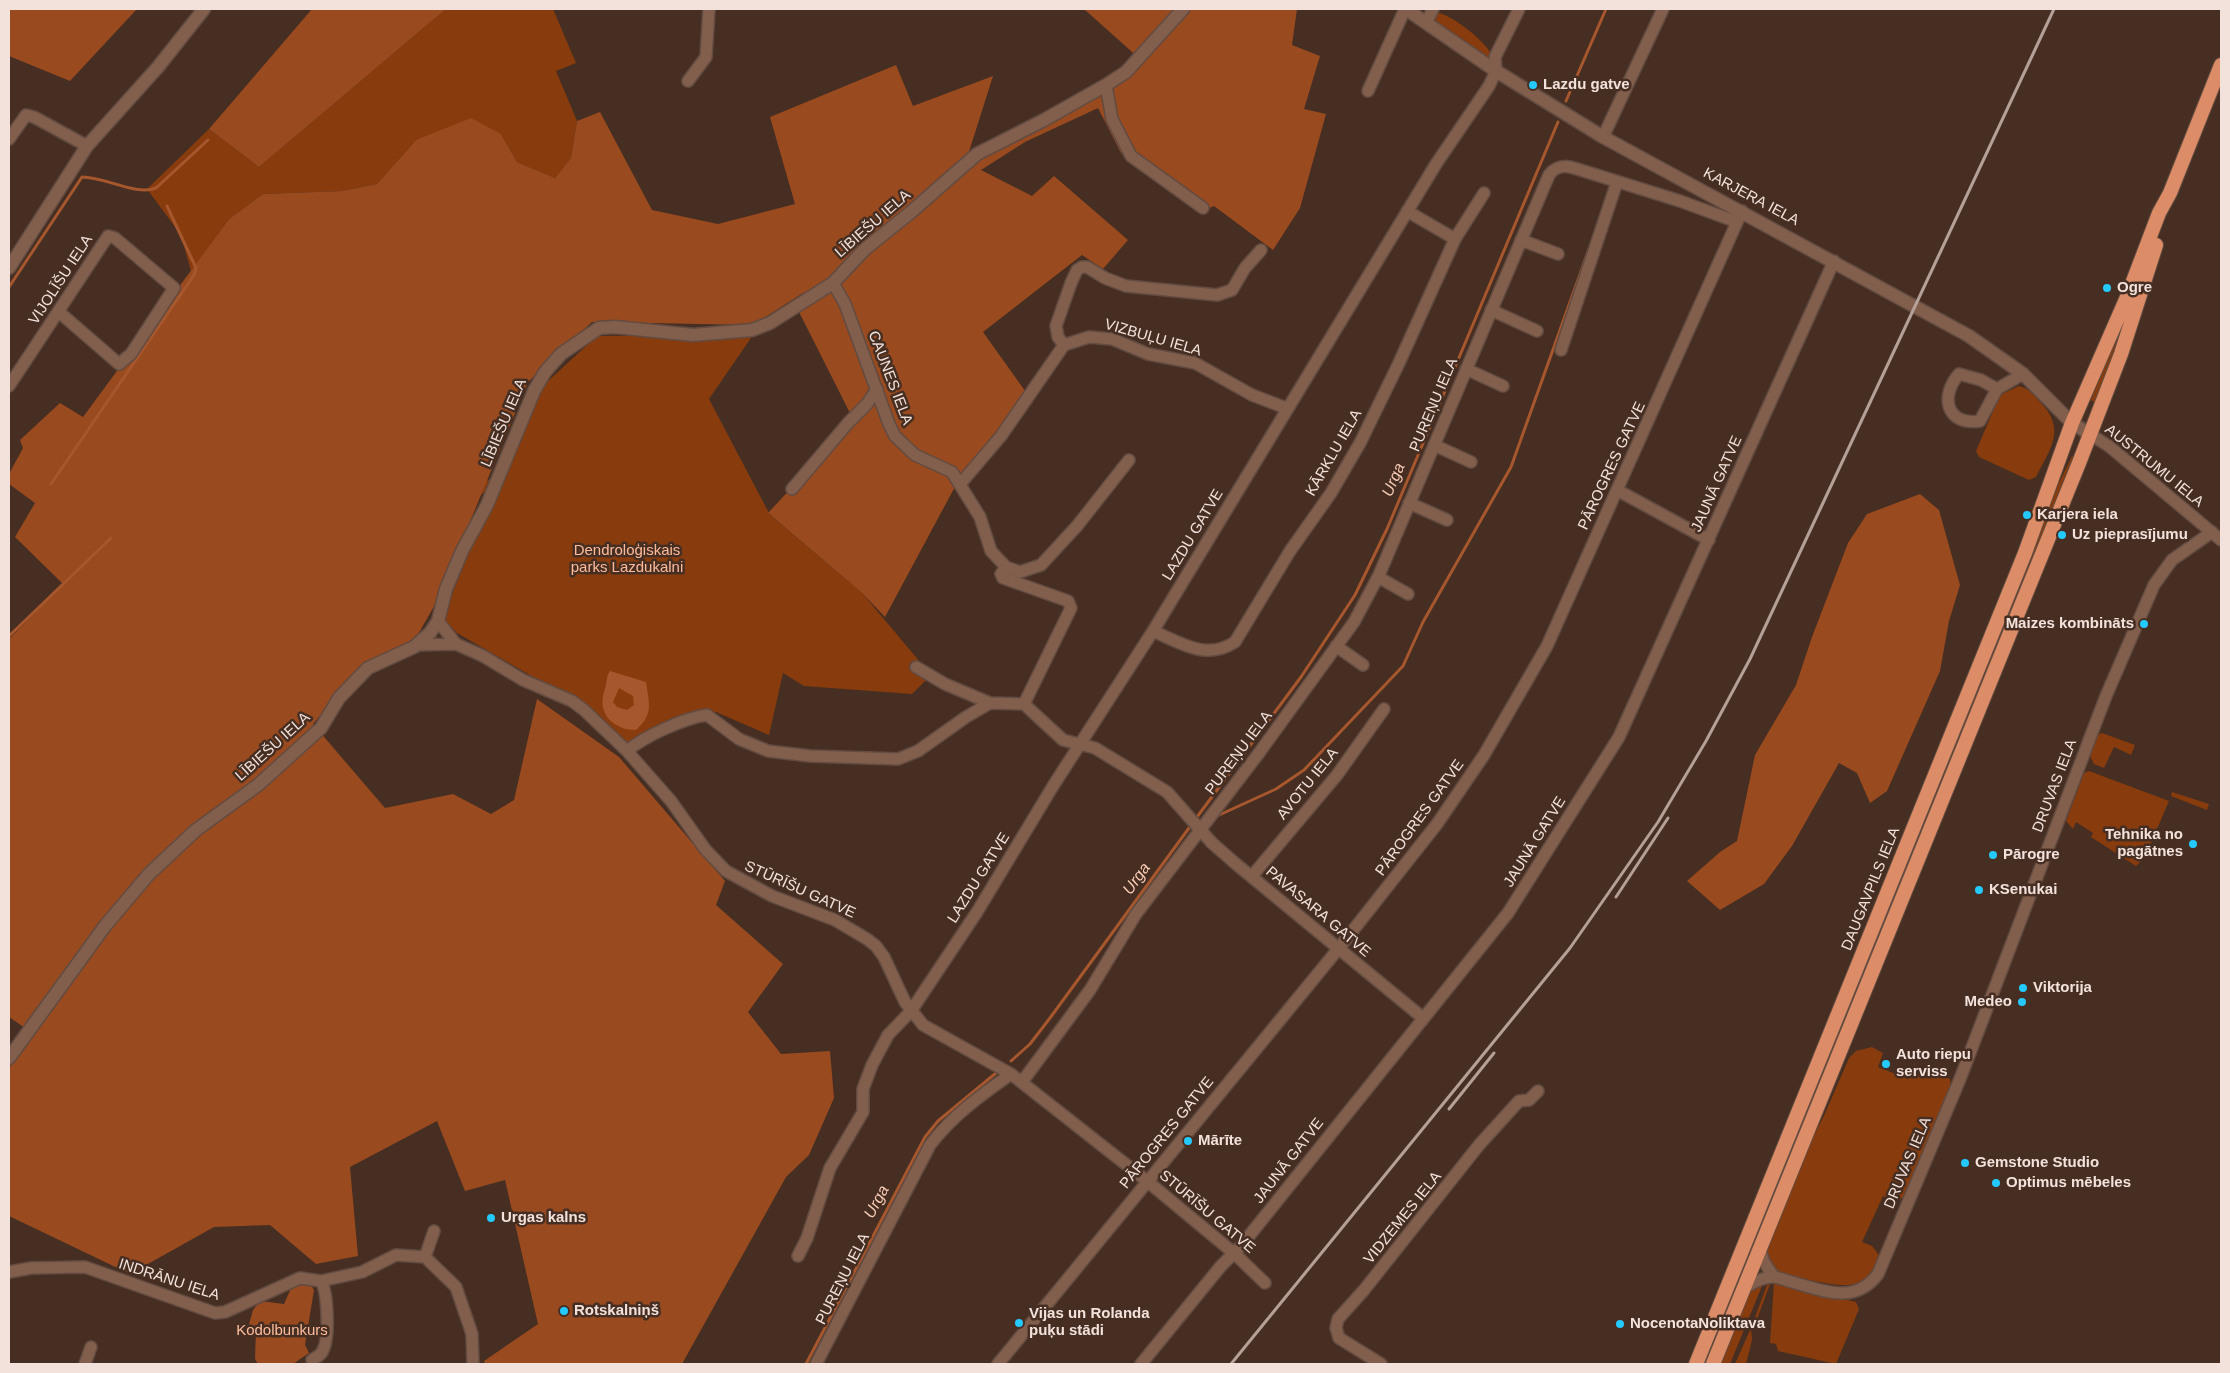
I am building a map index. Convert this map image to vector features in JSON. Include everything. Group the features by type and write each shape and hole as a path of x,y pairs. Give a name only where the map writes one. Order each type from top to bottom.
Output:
{"highway":[{"path":"1713,1364 2090,434 2121,354 2166,216 2170,194 2221,65"},
{"name":"DAUGAVPILS IELA","path":"1696,1364 2025,553 2072,424 2127,297 2159,213 2170,194"}],"street":[{"path":"688,81 706,57 709,9"},
{"name":"LĪBIEŠU IELA","path":"9,1058 105,926 149,874 196,830 258,785 321,728 339,698 368,668 418,645 438,621 442,599 452,574 487,505 534,391 545,372 561,354 599,328 615,326 693,335 752,330 770,323 832,284 865,249 919,206 977,154 1106,85 1126,72 1183,9"},
{"path":"1368,91 1405,9"},
{"name":"KARJERA IELA","path":"1405,9 1496,71 1603,137 1740,217 1834,260 1969,336 2023,374 2072,424 2090,434"},
{"path":"1426,23 1433,9"},
{"name":"LAZDU GATVE","path":"798,1256 807,1238 830,1168 863,1112 863,1089 872,1065 888,1035 912,1011 976,912 1079,745 1153,631 1286,408 1436,164 1489,86 1496,71 1495,57 1519,9"},
{"path":"1603,137 1663,9"},
{"path":"9,268 87,146 158,66 203,10"},
{"path":"1106,85 1112,119 1131,156 1204,208"},
{"path":"9,139 26,115 87,146"},
{"name":"PUREŅU IELA","path":"1022,1082 1090,990 1136,914 1199,827 1259,753 1362,609 1378,577 1545,182 1554,169 1566,166 1617,182"},
{"path":"1561,350 1617,182 1740,217"},
{"name":"KĀRKLU IELA","path":"1153,631 1210,652 1224,649 1235,642 1290,550 1330,493 1360,443 1455,239 1484,193"},
{"path":"1407,211 1455,239"},
{"name":"PĀROGRES GATVE","path":"998,1364 1339,948 1437,824 1484,754 1519,698 1547,646 1740,217"},
{"name":"VIJOLĪŠU IELA","path":"9,386 108,236 115,238 174,288 131,354 119,364 59,312"},
{"path":"1521,240 1558,254"},
{"path":"961,483 1001,436 1064,346 1058,337 1056,326 1070,283 1077,270 1087,267 1105,278 1126,286 1217,295 1232,290 1246,268 1261,250"},
{"name":"JAUNĀ GATVE","path":"1141,1364 1222,1266 1235,1254 1508,913 1619,737 1834,260"},
{"name":"CAUNES IELA","path":"832,284 845,304 895,436 915,455 952,472 961,483 965,495 985,528 991,550 1006,567 1001,574 1003,578 1068,601 1071,608 1024,704"},
{"path":"1491,310 1537,331"},
{"name":"VIZBUĻU IELA","path":"1064,346 1089,337 1112,339 1148,354 1195,363 1252,395 1286,408"},
{"path":"1466,369 1503,386"},
{"path":"1997,389 1981,380 1960,374 1952,382 1947,396 1948,406 1954,414 1971,423 1980,421 1997,389 2023,374"},
{"path":"792,489 848,423 867,404 877,389"},
{"name":"AUSTRUMU IELA","path":"2090,434 2110,447 2221,540"},
{"path":"1434,445 1471,462"},
{"path":"1006,567 1020,572 1040,565 1077,526 1130,460"},
{"path":"1617,490 1709,540"},
{"path":"1409,504 1447,520"},
{"name":"DRUVAS IELA","path":"1774,1277 1848,1294 1861,1291 1878,1274 1960,1079 2103,703 2154,585 2172,560 2212,532"},
{"path":"1378,577 1408,594"},
{"name":"STŪRĪŠU GATVE","path":"438,621 456,644 483,656 523,680 572,702 627,751 671,801 705,849 726,872 772,896 835,920 876,946 912,1011 923,1025 1022,1082 1147,1181 1235,1254 1265,1283"},
{"path":"418,645 456,644"},
{"path":"1336,646 1363,665"},
{"path":"916,667 944,684 990,703 1024,704 1063,740 1079,745"},
{"path":"627,751 638,742 696,717 707,715 740,739 768,751 810,756 898,759 918,751 966,717 990,703"},
{"name":"AVOTU IELA","path":"1252,876 1337,775 1384,709"},
{"name":"PAVASARA GATVE","path":"1079,745 1095,748 1167,792 1212,843 1423,1018"},
{"name":"PUREŅU IELA","path":"816,1364 930,1145 971,1102 1011,1074"},
{"name":"VIDZEMES IELA","path":"1381,1364 1339,1338 1336,1328 1338,1319 1364,1290 1489,1133 1519,1101 1529,1100 1538,1091"},
{"path":"434,1231 425,1257 456,1287 472,1334 474,1364"},
{"path":"1744,1288 1760,1280 1774,1277 1764,1262 1760,1250"},
{"name":"INDRĀNU IELA","path":"9,1272 31,1268 85,1267 215,1313 225,1312 300,1278 321,1281 362,1272 396,1255 425,1257"},
{"path":"312,1360 322,1352 326,1338 325,1294 321,1281"},
{"path":"84,1364 92,1348"}],"green space":[{"path":"9,9 137,9 70,81 9,56"},
{"path":"312,9 446,9 259,167 209,129"},
{"path":"446,9 553,9 576,63 556,71 577,121 571,158 555,178 517,162 501,134 416,140 377,184 342,191 263,194 229,219 191,271 181,235 147,189 209,129 259,167"},
{"path":"1084,9 1297,9 1292,45 1320,56 1304,109 1326,114 1300,208 1273,250 1214,206 1200,212 1121,153 1098,108 1025,142 981,170 1032,196 1054,176 1128,240 1103,269 1082,255 983,332 1033,402 1004,440 957,483 885,617 862,593 768,513 854,421 799,312 803,293 753,325 592,322 528,382 437,601 416,638 366,663 313,724 385,808 453,794 491,814 514,800 537,699 619,757 725,881 716,905 783,964 748,1012 781,1054 830,1051 834,1098 809,1155 786,1177 682,1364 485,1364 484,1361 538,1324 505,1180 465,1191 437,1121 350,1167 358,1256 316,1264 270,1225 214,1227 130,1274 9,1216 9,1068 34,1034 9,1017 9,639 63,584 15,537 35,503 9,484 9,474 23,448 20,440 60,403 83,417 229,219 263,194 342,191 377,184 416,140 471,118 501,134 517,162 555,178 571,158 577,121 600,112 652,210 718,224 795,204 770,117 896,65 913,106 993,76 968,155 1141,60"},
{"path":"1437,13 1451,18 1476,37 1489,50 1492,56 1490,59 1433,21"},
{"name":"Dendroloģiskais parks Lazdukalni","path":"592,281 332,554 501,474 535,393 597,336 753,335 709,399 770,515 862,593 931,675 912,694 804,686 783,673 769,735 716,712 653,739 635,754 580,704 457,633 442,618 496,487 327,566 9,706"},
{"path":"2124,315 2127,316 2096,404 2091,400"},
{"path":"2019,386 2031,392 2038,399 2053,421 2054,430 2051,448 2036,477 2029,480 1979,457 1976,451 2000,395"},
{"path":"2072,456 2077,458 1707,1364 1701,1364 2057,487"},
{"path":"1920,494 1939,510 1960,585 1949,621 1940,671 1887,791 1870,803 1857,773 1839,763 1792,846 1764,884 1720,910 1687,881 1720,852 1737,841 1755,755 1796,685 1848,543 1867,514"},
{"path":"2102,733 2135,745 2131,755 2114,747 2104,768 2094,764 2089,754 2096,736"},
{"path":"2089,771 2169,801 2145,857 2136,866 2091,837 2093,833 2076,822 2073,829 2066,821 2084,773"},
{"path":"2172,792 2209,804 2207,810 2171,796"},
{"path":"1872,1047 1883,1053 1878,1067 1908,1079 1914,1065 1950,1079 1951,1086 1904,1197 1897,1201 1883,1196 1862,1242 1872,1246 1879,1255 1875,1265 1865,1279 1852,1285 1834,1285 1811,1281 1774,1271 1767,1258 1766,1246 1807,1148 1823,1118 1849,1058 1856,1051"},
{"name":"Kodolbunkurs","path":"299,1283 310,1284 314,1290 305,1345 309,1353 293,1364 258,1364 255,1359 256,1330 249,1324 253,1310 260,1301 284,1304 292,1286"},
{"path":"1774,1283 1856,1302 1859,1309 1836,1364 1778,1351 1776,1344 1770,1343"},
{"path":"1770,1284 1756,1322 1754,1323 1767,1285"},
{"path":"1760,1285 1762,1286 1730,1364 1718,1364 1747,1296"},
{"path":"1751,1328 1752,1340 1746,1364 1735,1364"}],"shaded area":[{"path":"610,671 646,682 649,703 648,714 636,730 620,727 613,723 605,712 603,697","holes":["619,688 633,696 634,705 627,710 617,707 613,702"]}],"waterway":[{"name":"Urga","path":"1566,101 1606,9"},
{"name":"Urga","path":"1197,817 1301,677 1355,595 1387,529 1558,122"},
{"path":"9,287 82,177 139,190 156,188 208,140"},
{"path":"51,484 194,275 196,268 167,206"},
{"path":"1217,816 1276,789 1304,770 1403,666 1423,622 1511,467 1589,249"},
{"path":"9,636 111,538"},
{"name":"Urga","path":"1011,1061 1030,1044 1050,1018 1189,828"},
{"name":"Urga","path":"806,1364 925,1137 938,1121 996,1073"}],"railway":[{"path":"1231,1364 1570,948 1658,822 1706,741 1750,659 2054,9"},
{"path":"1616,897 1668,818"},
{"path":"1449,1109 1494,1053"}],"place":[{"name":"Lazdu gatve","path":"1533,85"},
{"name":"Ogre","path":"2107,288"},
{"name":"Karjera iela","path":"2027,515"},
{"name":"Uz pieprasījumu","path":"2062,535"},
{"name":"Maizes kombināts","path":"2144,624"},
{"name":"Tehnika no pagātnes","path":"2193,844"},
{"name":"Pārogre","path":"1993,855"},
{"name":"KSenukai","path":"1979,890"},
{"name":"Viktorija","path":"2023,988"},
{"name":"Medeo","path":"2022,1002"},
{"name":"Auto riepu serviss","path":"1886,1064"},
{"name":"Mārīte","path":"1188,1141"},
{"name":"Gemstone Studio","path":"1965,1163"},
{"name":"Optimus mēbeles","path":"1996,1183"},
{"name":"Urgas kalns","path":"491,1218"},
{"name":"Rotskalniņš","path":"564,1311"},
{"name":"Vijas un Rolanda puķu stādi","path":"1019,1323"},
{"name":"NocenotaNoliktava","path":"1620,1324"}]}
